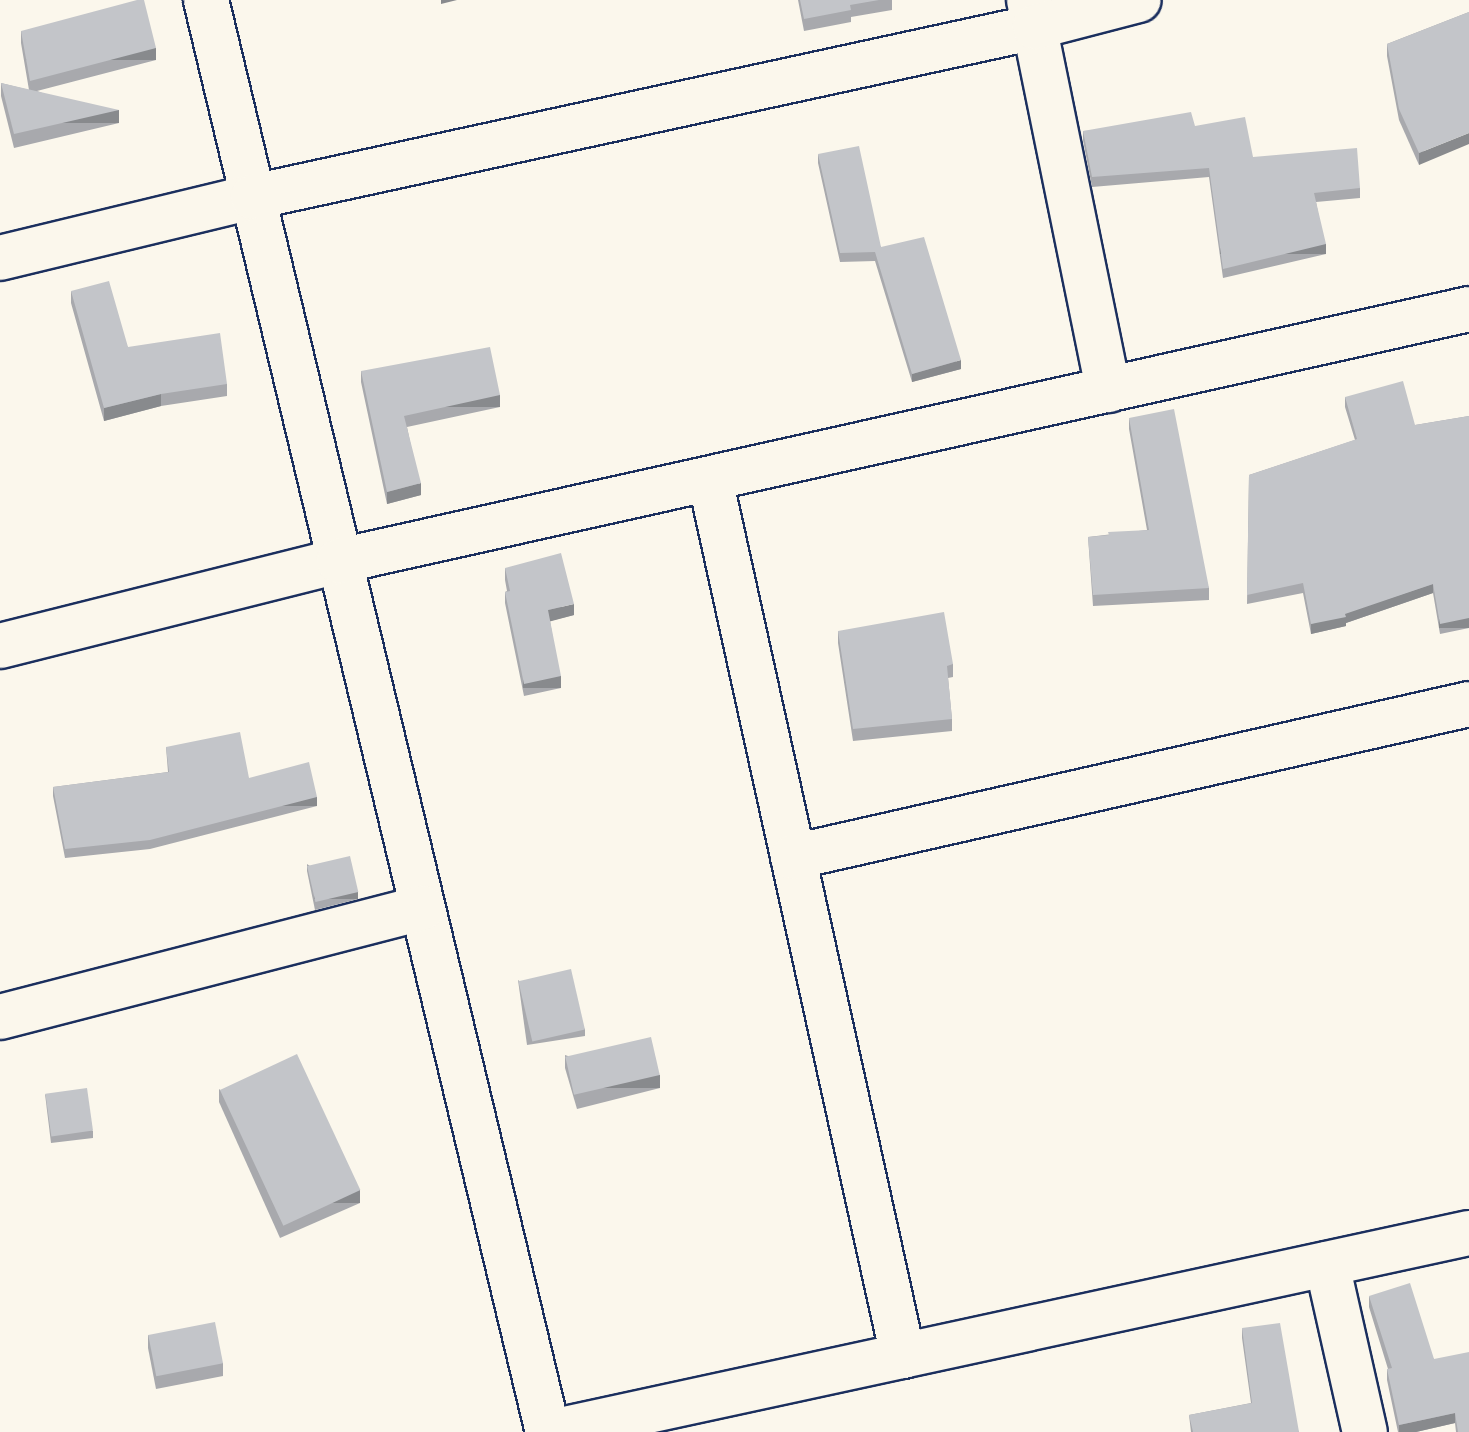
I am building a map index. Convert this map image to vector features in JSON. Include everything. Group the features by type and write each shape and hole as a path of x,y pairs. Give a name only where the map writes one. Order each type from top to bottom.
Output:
{"street":[{"path":"206,0 550,1432 1469,1233"},
{"path":"0,258 1032,13 1139,0"},
{"path":"1032,13 1108,390"},
{"path":"0,646 339,561 1469,309"},
{"path":"710,479 903,1356"},
{"path":"793,857 1469,704"},
{"path":"0,1017 422,908"},
{"path":"1327,1264 1365,1432"}],"building":[{"path":"144,0 156,48 30,81 21,31"},
{"path":"800,0 879,0 850,5 851,10 804,19"},
{"path":"1469,12 1469,133 1419,153 1399,109 1387,44"},
{"path":"1,83 119,110 14,134"},
{"path":"1191,112 1195,126 1245,117 1253,157 1357,148 1360,188 1314,193 1326,244 1223,269 1209,168 1092,177 1083,131"},
{"path":"859,146 881,247 924,237 961,360 912,374 875,252 840,253 818,154"},
{"path":"109,281 128,347 220,333 227,384 161,394 104,408 71,291"},
{"path":"490,347 500,395 404,416 421,483 387,492 361,371"},
{"path":"1403,381 1415,425 1469,416 1469,618 1440,624 1433,584 1345,614 1346,617 1311,624 1303,583 1247,595 1249,475 1357,439 1345,397"},
{"path":"1174,409 1209,588 1093,595 1088,537 1109,535 1108,532 1149,530 1129,418"},
{"path":"561,553 574,604 548,610 561,676 524,684 505,592 510,591 505,568"},
{"path":"944,612 953,664 947,666 952,719 853,729 838,631"},
{"path":"240,732 249,778 309,762 317,797 150,840 65,849 53,787 169,772 166,747"},
{"path":"350,856 358,892 315,902 307,866"},
{"path":"571,969 585,1029 532,1042 518,981"},
{"path":"651,1037 660,1075 574,1095 565,1057"},
{"path":"297,1054 360,1190 283,1226 220,1090"},
{"path":"87,1088 93,1131 51,1136 45,1094"},
{"path":"1410,1283 1434,1359 1469,1352 1469,1432 1458,1432 1455,1413 1399,1425 1387,1369 1392,1368 1369,1296"},
{"path":"215,1322 223,1363 156,1376 148,1335"},
{"path":"1280,1323 1299,1432 1193,1432 1189,1415 1252,1403 1242,1328"}]}
